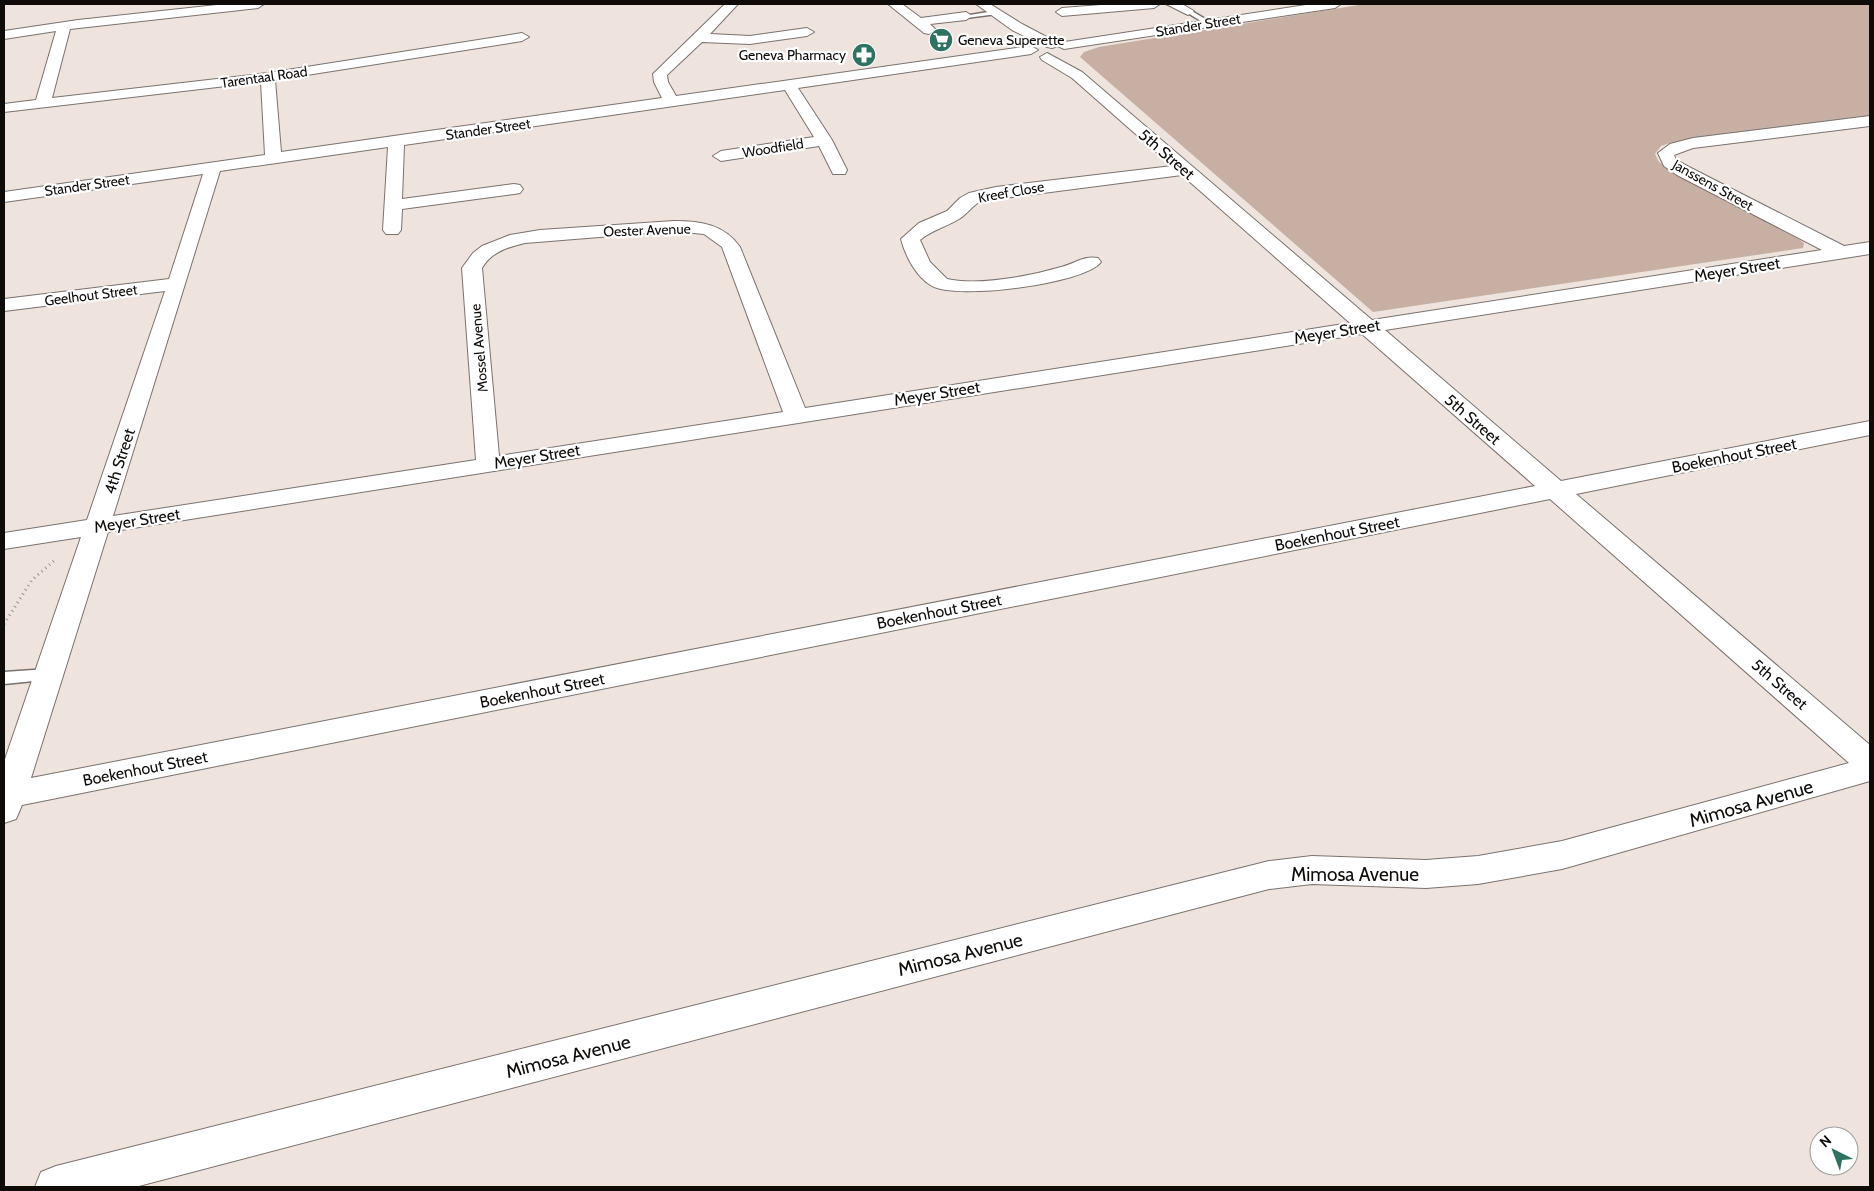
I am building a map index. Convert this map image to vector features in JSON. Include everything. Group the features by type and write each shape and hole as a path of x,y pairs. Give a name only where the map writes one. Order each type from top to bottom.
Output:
{"street":[{"path":"4,35 64,26 258,4"},
{"path":"672,103 661,82 660,74 700,38 732,4"},
{"path":"894,4 924,26 966,16"},
{"path":"982,4 1050,50"},
{"path":"1062,12 1154,4"},
{"path":"1172,4 1188,11"},
{"name":"Stander Street","path":"4,197 1050,50 1335,4"},
{"path":"43,103 64,26"},
{"path":"700,38 750,40 808,32"},
{"name":"Tarentaal Road","path":"4,108 268,77 522,37"},
{"name":"5th Street","path":"1050,50 1185,170 1870,763"},
{"path":"268,77 273,159"},
{"path":"790,86 824,140 839,170"},
{"name":"Janssens Street","path":"1843,253 1683,171 1670,163 1666,152 1676,147 1693,144 1870,121"},
{"name":"Woodfield","path":"721,156 824,140"},
{"path":"392,230 396,142"},
{"name":"4th Street","path":"6,803 177,284 213,167"},
{"name":"Kreef Close","path":"1091,262 1068,272 1039,278 968,287 954,286 941,283 932,277 911,247 910,239 925,227 953,215 975,197 996,192 1185,170"},
{"path":"394,205 514,189"},
{"name":"Oester Avenue","path":"497,245 528,237 668,227 706,229 717,234 725,239 731,247 796,415"},
{"name":"Mossel Avenue","path":"488,463 472,268 477,258 497,245"},
{"name":"Meyer Street","path":"4,540 1870,248"},
{"name":"Geelhout Street","path":"4,305 177,284"},
{"name":"Boekenhout Street","path":"6,803 1870,428"},
{"name":"Mimosa Avenue","path":"56,1187 1269,875 1312,870 1426,874 1488,869 1562,855 1870,769"}],"lane":[{"path":"1188,11 1208,23"},
{"path":"966,16 995,13"},
{"path":"4,678 48,675"}],"path":[{"path":"4,624 27,586 44,567 65,555 89,552"}],"shaded area":[{"path":"1365,4 1870,4 1870,117 1670,143 1661,146 1655,154 1659,162 1665,166 1791,233 1804,243 1803,248 1373,312 1080,57 1084,52 1099,47"}],"place":[{"name":"Geneva Superette","path":"941,40"},
{"name":"Geneva Pharmacy","path":"864,55"}]}
